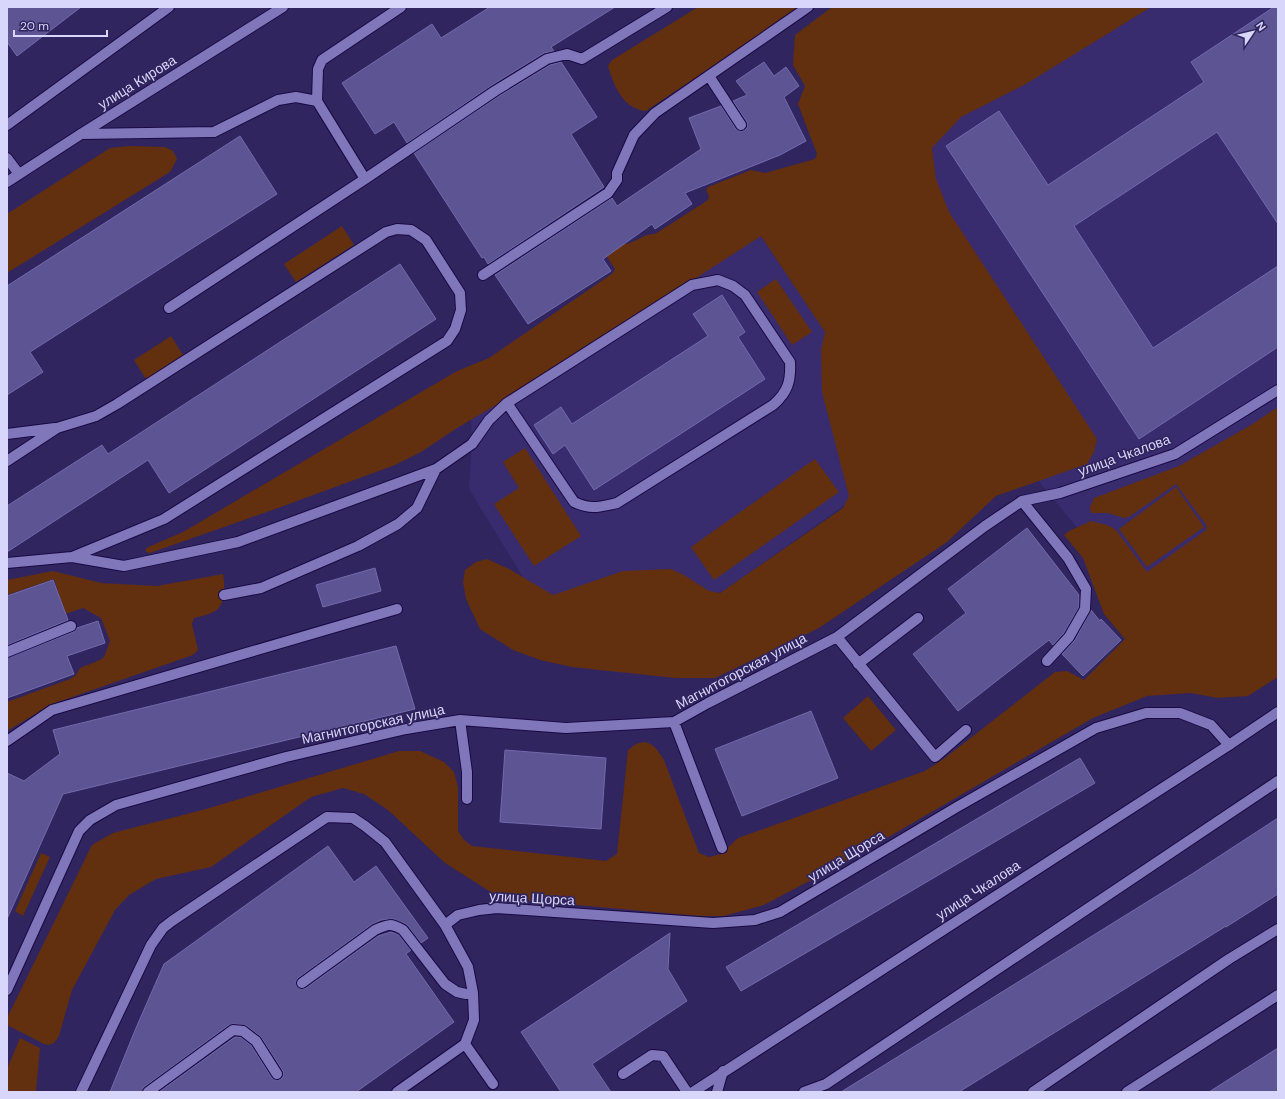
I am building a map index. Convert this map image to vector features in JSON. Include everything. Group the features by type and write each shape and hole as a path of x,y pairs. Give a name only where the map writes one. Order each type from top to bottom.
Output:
{"main road":[{"path":"7,125 170,7"},
{"name":"улица Кирова","path":"7,182 283,7"},
{"path":"365,179 317,101 318,69 322,60 402,7"},
{"path":"169,308 365,179 495,91 547,59 567,54 582,59 667,7"},
{"path":"483,275 608,193 617,180 617,173 634,135 655,113 808,7"},
{"path":"709,76 741,125"},
{"path":"81,134 214,132 278,100 296,97 317,101"},
{"path":"7,158 18,174"},
{"path":"7,434 57,428 96,416 386,232 397,229 411,230 426,240 460,293 461,310 455,329 447,341 164,519 72,557"},
{"path":"7,564 72,557 124,566 238,542 436,469 472,444 489,420 507,403 692,285 718,280 733,286 745,295 790,362 790,376 787,387 782,397 773,405 617,503 598,508 586,508 574,502 507,403"},
{"name":"улица Чкалова","path":"1060,493 1175,454 1278,390"},
{"path":"7,461 57,428"},
{"path":"224,595 261,588 358,546 398,524 417,508 436,469"},
{"name":"Магнитогорская улица","path":"7,990 79,831 90,820 116,805 286,757 406,729 460,720 566,728 674,722 837,637 1022,500 1060,493"},
{"path":"1022,500 1068,558 1086,589 1085,609 1069,637 1047,661"},
{"path":"7,741 52,710 397,610"},
{"path":"858,664 918,618"},
{"path":"7,652 72,626"},
{"path":"837,637 935,757 966,730"},
{"name":"улица Чкалова","path":"693,1092 723,1071 1278,712"},
{"name":"улица Щорса","path":"445,925 458,915 479,910 497,908 713,923 755,920 780,912 951,811 1096,728 1146,714 1180,713 1211,725 1229,745"},
{"path":"460,720 467,772 468,800"},
{"path":"674,722 722,848"},
{"path":"804,1092 826,1084 1278,781"},
{"path":"81,1092 151,945 163,928 327,817 353,818 385,842 445,925 468,967 473,993 474,1020 464,1044 397,1092"},
{"path":"302,983 375,930 387,924 395,925 403,930 445,984 457,992 466,994 473,993"},
{"path":"1033,1092 1229,959 1278,929"},
{"path":"1127,1092 1278,995"},
{"path":"148,1092 233,1030 243,1031 256,1041 277,1074"},
{"path":"464,1044 493,1084"},
{"path":"623,1074 652,1055 663,1056 687,1092"},
{"path":"717,1092 723,1071"}],"shaded area":[{"path":"698,7 801,7 646,111 631,106 625,101 613,81 608,66 612,60"},
{"path":"832,7 1151,7 1026,84 961,117 932,148 936,179 949,212 1097,439 1094,452 1087,464 996,496 947,542 819,628 715,678 675,678 572,667 540,660 513,650 480,629 466,599 463,582 465,570 476,562 487,559 509,569 553,595 623,571 671,569 684,575 709,591 720,593 843,508 849,496 822,392 821,350 825,332 761,236 540,379 457,428 421,452 395,465 278,508 150,553 146,552 146,548 183,532 457,371 489,358 613,273 615,269 593,235 625,244 633,242 647,235 655,234 708,200 709,196 706,190 708,187 751,170 765,173 815,159 817,154 798,104 805,86 793,65 795,35"},
{"path":"1083,7 1278,7 1278,654 1216,696 975,404 931,156 942,98"},
{"path":"130,146 165,147 173,151 177,159 170,172 7,273 7,214 110,148"},
{"path":"342,226 354,245 296,282 284,264"},
{"path":"756,229 911,458 725,590 611,639 545,613 469,489 472,444 471,419"},
{"path":"776,279 812,332 792,345 757,292"},
{"path":"171,336 183,355 146,379 134,360"},
{"path":"1278,407 1278,677 1248,696 1217,698 1191,693 1147,696 1093,718 849,860 764,905 724,916 698,916 500,898 445,863 388,810 364,794 343,788 311,797 211,867 156,879 129,895 115,910 72,990 59,1036 54,1043 49,1045 44,1044 7,1025 7,1018 92,845 113,833 206,809 399,751 420,751 444,762 454,772 458,787 458,831 464,840 472,846 606,861 617,854 628,750 639,743 644,742 651,744 664,760 699,853 709,857 721,854 738,838 925,771 945,758 1055,672 1067,671 1084,680 1125,639 1104,614 1083,558 1064,535 1069,531 1091,521 1107,525 1116,530 1147,572 1206,530 1207,526 1176,484 1129,517 1124,518 1108,513 1091,513 1090,507 1094,498 1179,466 1251,425"},
{"path":"525,448 581,536 534,566 494,504 519,488 503,462"},
{"path":"815,459 839,492 714,580 691,547"},
{"path":"1176,487 1204,527 1147,567 1119,529"},
{"path":"53,571 101,583 157,586 223,574 224,595 220,606 217,609 209,614 194,618 192,624 198,650 193,655 52,704 7,731 7,702 70,679 76,675 80,668 104,657 110,641 101,618 83,608 65,614 54,579 7,595 7,580"},
{"path":"868,696 896,730 871,751 843,718"},
{"path":"41,853 50,857 23,916 15,911"},
{"path":"20,1038 40,1048 36,1092 7,1092 7,1069"}],"building":[{"path":"7,7 81,7 17,56 7,42"},
{"path":"490,7 615,7 551,47 554,51 544,53 492,85 407,143 394,122 375,134 342,83 432,24 441,38"},
{"path":"1274,7 1278,7 1278,224 1217,132 1074,226 1153,348 1278,266 1278,347 1139,439 946,146 999,111 1048,185 1204,82 1191,62"},
{"path":"561,62 597,117 571,134 604,187 488,264 484,257 482,258 414,153 499,96 550,65"},
{"path":"764,62 774,76 786,67 799,86 784,97 806,141 780,155 685,193 692,204 655,229 652,224 603,259 611,271 528,324 495,275 612,198 617,206 701,149 689,118 721,106 736,129 741,131 745,130 747,128 747,122 733,101 747,95 736,81"},
{"path":"240,136 277,194 30,352 43,372 7,395 7,286"},
{"path":"400,264 436,319 169,493 148,460 7,552 7,506 102,445 108,454"},
{"path":"722,295 745,332 738,337 765,379 594,490 565,445 553,454 534,425 561,407 572,424 708,336 693,314"},
{"path":"1027,528 1079,595 1079,607 1064,633 1053,645 1049,640 958,711 913,654 966,613 948,589"},
{"path":"375,568 381,591 323,607 316,585"},
{"path":"53,580 68,620 7,645 7,596"},
{"path":"1091,610 1100,621 1101,619 1121,640 1083,676 1062,654 1075,640"},
{"path":"98,621 105,643 67,656 74,674 7,698 7,658 73,632 77,628"},
{"path":"396,646 415,709 63,794 7,919 7,773 24,781 60,754 53,730"},
{"path":"811,711 838,778 742,816 715,749"},
{"path":"505,750 606,758 601,829 500,822"},
{"path":"1080,758 1095,783 741,991 726,967"},
{"path":"1278,818 1278,894 1226,927 959,1092 841,1092 1192,874"},
{"path":"328,846 354,882 376,866 428,938 421,943 406,924 393,919 381,920 371,925 298,978 296,981 297,986 300,989 306,988 378,936 391,932 399,935 411,950 406,954 454,1022 356,1092 159,1092 235,1037 241,1037 251,1045 272,1078 277,1080 281,1079 283,1077 283,1071 261,1037 247,1026 234,1024 229,1025 144,1087 142,1092 110,1092 164,964"},
{"path":"670,933 668,969 687,1001 592,1064 611,1092 561,1092 521,1032"},
{"path":"1278,1048 1278,1092 1209,1092"}]}
